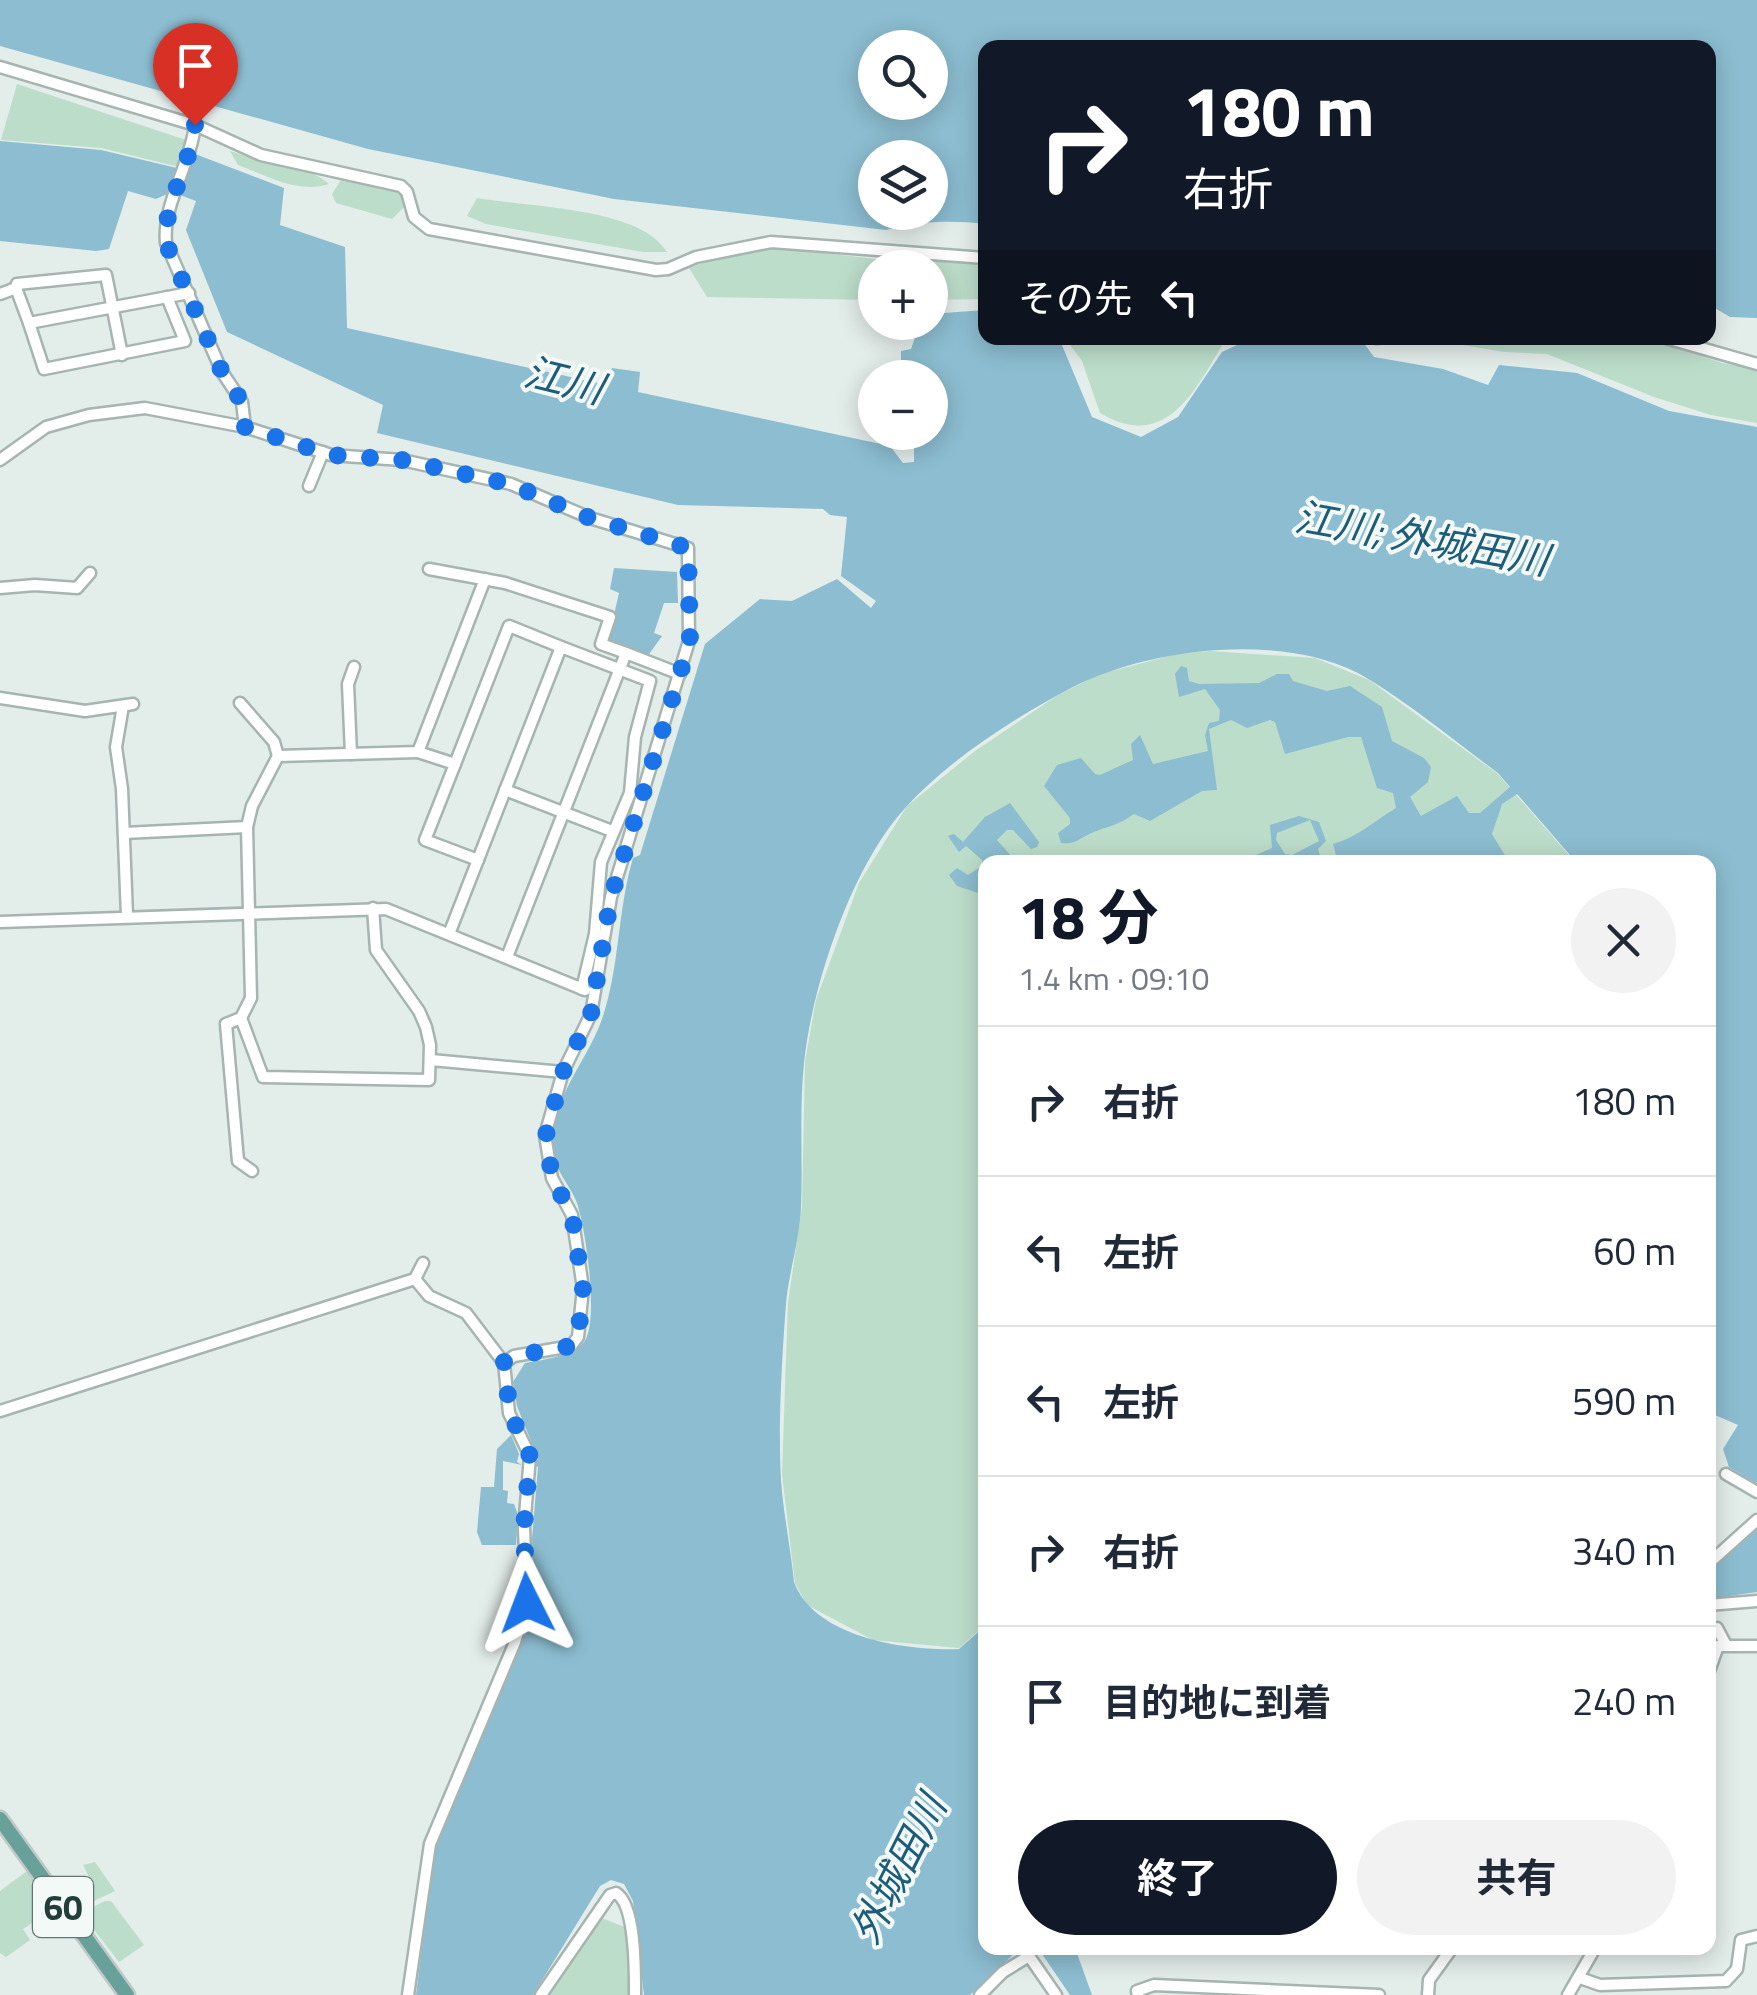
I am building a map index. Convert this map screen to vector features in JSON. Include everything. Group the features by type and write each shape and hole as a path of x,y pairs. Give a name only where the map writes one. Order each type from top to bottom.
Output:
{"main road":[{"name":"60","path":"0,1819 127,1995"}],"street":[{"path":"0,67 195,125 260,155 401,186 407,192 414,217 429,229 642,268 668,269 696,256 770,242 978,257"},
{"path":"195,125 166,235 222,372 242,402 245,427"},
{"path":"0,294 16,288 16,284 106,275 122,356"},
{"path":"16,288 44,369 185,341 167,297"},
{"path":"29,323 189,293"},
{"path":"1690,345 1757,364"},
{"path":"0,460 46,427 145,408 245,427 322,452 402,460 510,484 590,518 686,545 690,641 611,897 591,1014 563,1072 549,1114 546,1154 552,1178 572,1215 583,1288 578,1338 571,1346 514,1356 504,1362"},
{"path":"310,486 322,452"},
{"path":"429,569 485,579 610,617 602,644 680,674"},
{"path":"0,588 35,584 76,588 90,573"},
{"path":"418,752 485,579"},
{"path":"478,860 425,840 509,626 650,681 637,726 630,793 602,862 595,934 582,989"},
{"path":"449,934 561,646"},
{"path":"507,957 626,653"},
{"path":"351,754 348,684 354,667"},
{"path":"0,698 85,710 128,705 116,748 127,916"},
{"path":"240,703 274,742 278,756 252,806 246,828 252,990 241,1018 263,1076 429,1080 430,1060 419,1011 376,950 373,908"},
{"path":"278,756 418,752 455,764"},
{"path":"505,790 612,832"},
{"path":"124,833 246,828"},
{"path":"0,922 386,909 595,995"},
{"path":"241,1018 226,1024 238,1160 252,1171"},
{"path":"430,1060 563,1072"},
{"path":"0,1411 415,1279 423,1263"},
{"path":"408,1995 430,1844 515,1642 527,1603 524,1528 530,1456 510,1413 504,1362 466,1313 429,1296 415,1279"},
{"path":"1726,1474 1757,1492"},
{"path":"1716,1557 1757,1520"},
{"path":"1716,1604 1757,1600"},
{"path":"1716,1628 1726,1645"},
{"path":"1716,1649 1726,1645 1757,1646"},
{"path":"541,1995 610,1895 616,1893 624,1899 629,1918 635,1995"},
{"path":"1580,1978 1600,1985 1726,1981 1737,1969 1740,1940 1757,1936"},
{"path":"1428,1995 1429,1980 1447,1955"},
{"path":"1568,1995 1592,1955"},
{"path":"980,1995 1004,1972 1029,1956 1056,1995"},
{"path":"1138,1995 1138,1991 1154,1985 1379,1995"}],"green space":[{"path":"17,84 186,140 179,167 101,148 1,140"},
{"path":"230,151 308,171 329,184 306,187 283,182 238,165"},
{"path":"343,177 402,193 404,207 392,219 336,203 332,194"},
{"path":"477,198 608,218 653,237 667,252 643,252 486,224 467,216"},
{"path":"771,247 858,257 858,300 707,297 689,268 727,254"},
{"path":"948,262 978,263 978,299 948,300"},
{"path":"1070,345 1222,345 1204,376 1177,409 1162,420 1144,425 1123,423 1100,413 1082,361"},
{"path":"1463,345 1670,345 1722,363 1757,369 1757,423 1711,415 1654,397 1547,354"},
{"path":"1210,651 1315,658 1369,680 1498,774 1569,855 978,855 978,1631 959,1648 873,1640 807,1605 795,1583 782,1474 788,1303 802,1207 805,1062 816,1000 859,883 907,806 975,751 1058,695 1100,674 1181,653"},
{"path":"95,1862 115,1891 79,1908 66,1891 73,1888 78,1894 94,1887 83,1865"},
{"path":"27,1871 55,1908 23,1929 30,1940 6,1957 0,1953 0,1891"},
{"path":"111,1901 144,1945 119,1962 81,1913"},
{"path":"599,1917 627,1928 631,1995 547,1995"}],"water":[{"path":"0,0 1757,0 1757,318 1730,317 1716,309 1716,40 978,40 978,223 948,222 948,140 858,140 858,227 614,199 368,149 0,46"},
{"path":"0,141 101,150 181,169 174,191 156,199 128,191 109,249 0,241"},
{"path":"195,154 284,188 280,225 345,247 347,328 607,385 612,368 640,372 638,392 858,439 858,450 893,450 903,463 914,462 914,450 948,450 948,360 901,360 901,351 911,349 914,340 948,340 948,313 978,311 978,345 1062,345 1092,417 1141,437 1178,417 1222,352 1237,345 1365,345 1374,357 1443,369 1488,385 1499,365 1577,373 1669,411 1757,427 1757,1484 1729,1467 1723,1449 1738,1425 1716,1415 1716,855 1570,855 1517,794 1502,804 1492,834 1505,855 1336,855 1333,844 1396,808 1393,793 1377,788 1361,737 1285,754 1275,722 1270,720 1247,728 1231,720 1209,729 1217,790 1202,791 1150,821 1134,814 1075,842 1061,843 1058,833 1070,824 1070,818 1044,786 1057,765 1081,758 1100,775 1133,760 1131,744 1140,735 1153,764 1208,751 1205,735 1209,723 1219,721 1220,710 1205,689 1179,697 1175,674 1181,666 1187,668 1189,681 1199,684 1259,683 1277,674 1289,674 1293,681 1327,691 1350,686 1382,707 1392,741 1424,758 1431,767 1428,782 1410,797 1421,816 1457,796 1469,813 1480,813 1510,787 1498,773 1403,702 1338,664 1301,654 1220,650 1140,662 1103,674 1027,712 942,772 906,807 868,860 838,928 808,1032 802,1099 800,1219 784,1325 781,1471 794,1582 805,1601 821,1616 864,1637 914,1647 959,1649 978,1632 978,1955 1013,1955 970,1995 644,1995 633,1901 624,1884 611,1880 600,1886 533,1995 416,1995 435,1848 527,1629 535,1598 532,1539 538,1467 534,1465 538,1459 517,1406 513,1382 525,1363 575,1350 586,1339 589,1327 591,1292 584,1232 577,1203 556,1164 554,1131 563,1098 594,1038 607,1002 633,858 640,855 705,644 760,599 792,601 837,579 871,608 876,601 841,576 847,517 830,515 823,509 678,505 377,433 383,405 227,332 186,230 196,201 180,195"},
{"path":"614,568 677,572 678,603 664,603 654,633 662,636 647,657 608,641 619,593 610,589"},
{"path":"1010,803 1039,842 1037,847 1031,849 1013,830 1007,830 997,840 1010,855 978,856 966,846 959,852 948,836 954,834 963,842 985,817"},
{"path":"1299,816 1319,822 1326,841 1318,849 1320,855 1292,855 1256,855 1272,848 1270,825","holes":["1310,820 1319,841 1292,855 1285,854 1276,840 1277,833"]},
{"path":"957,868 968,875 978,869 978,893 957,886 949,875"},
{"path":"511,1435 519,1454 517,1462 522,1465 503,1461 503,1490 508,1491 507,1503 514,1504 518,1515 516,1545 482,1545 477,1532 481,1487 494,1487 497,1449"},
{"path":"1757,1525 1757,1592 1716,1598 1716,1563"},
{"path":"1043,1955 1078,1955 1092,1995 1070,1995"}],"route":[{"path":"195,125 193,144 167,225 166,243 222,372 242,402 245,427 331,455 402,460 510,484 590,518 688,548 690,641 611,897 591,1014 563,1072 546,1135 552,1178 572,1215 583,1288 578,1338 571,1346 514,1356 504,1362 510,1413 530,1456 524,1528 527,1603"}],"water label":[{"name":"江川","path":"564,380"},
{"name":"江川; 外城田川","path":"1422,538"},
{"name":"外城田川","path":"898,1869"}]}
